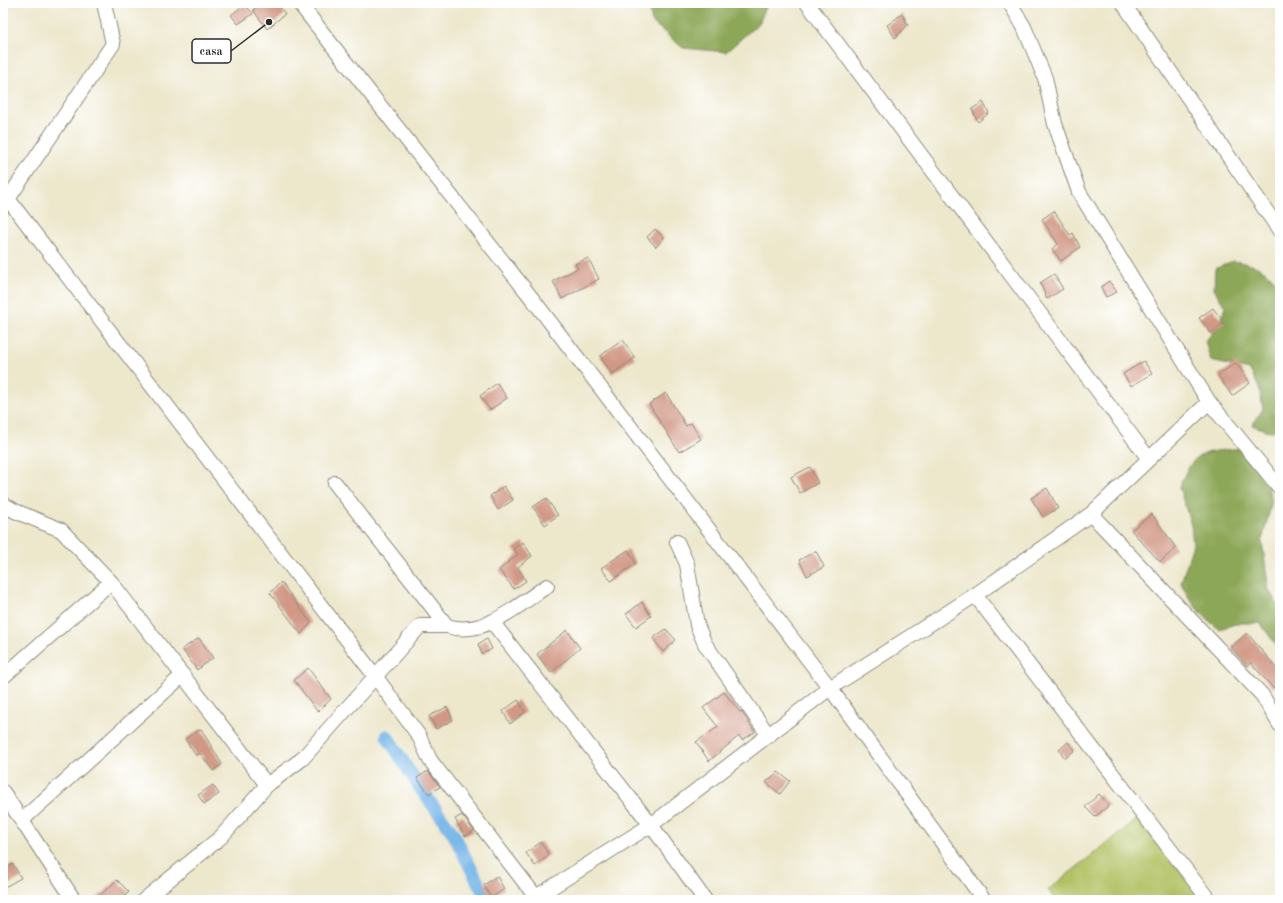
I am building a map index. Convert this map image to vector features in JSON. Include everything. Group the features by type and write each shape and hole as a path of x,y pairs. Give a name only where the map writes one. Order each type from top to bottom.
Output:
{"street":[{"path":"104,3 113,44 8,199 375,676 419,736 430,760 537,899 651,825 830,688 975,595 1091,514 1209,402"},
{"path":"299,3 534,301 830,688 984,900"},
{"path":"807,3 1149,459"},
{"path":"1010,3 1024,27 1045,78 1055,124 1079,192 1209,402 1280,488"},
{"path":"1122,3 1280,231"},
{"path":"335,483 447,626"},
{"path":"3,504 15,511 61,530 111,582 267,785"},
{"path":"1091,514 1262,695 1280,725"},
{"path":"677,542 687,564 697,625 706,644 768,736"},
{"path":"3,677 111,582"},
{"path":"144,900 221,837 267,785 302,760 420,626 447,626 461,628 493,623 547,586"},
{"path":"975,595 1209,900"},
{"path":"493,623 651,825 706,900"},
{"path":"22,820 182,675"},
{"path":"3,792 74,900"}],"green space":[{"path":"648,3 768,3 759,23 726,52 683,48 652,22"},
{"path":"1233,261 1260,268 1270,275 1280,287 1280,427 1271,432 1252,425 1263,409 1259,388 1250,370 1211,361 1205,341 1219,326 1225,307 1214,289 1215,269"},
{"path":"1242,448 1266,481 1272,501 1262,541 1269,591 1280,608 1280,650 1260,623 1239,623 1219,629 1197,608 1188,597 1181,583 1193,544 1191,525 1179,487 1190,465 1202,455 1210,452"},
{"path":"1140,817 1206,900 1056,900 1048,890"}],"building":[{"path":"261,3 277,3 285,14 267,29 253,10"},
{"path":"245,4 253,14 238,24 231,15"},
{"path":"902,14 908,25 895,38 887,25"},
{"path":"983,102 989,113 978,122 972,109"},
{"path":"1054,211 1070,235 1073,233 1080,247 1061,261 1052,249 1058,244 1042,219"},
{"path":"655,229 664,238 656,247 647,237"},
{"path":"588,258 599,279 562,299 553,281 578,268 575,264"},
{"path":"1054,274 1063,289 1047,299 1040,283"},
{"path":"1109,281 1117,292 1106,297 1101,287"},
{"path":"1213,308 1224,323 1211,333 1199,318"},
{"path":"623,340 635,358 612,374 600,356"},
{"path":"1144,361 1152,374 1131,386 1123,374"},
{"path":"1236,363 1250,383 1232,396 1218,375"},
{"path":"497,383 507,398 490,410 480,396"},
{"path":"666,393 686,426 691,423 701,439 679,452 649,404"},
{"path":"810,467 818,483 800,493 791,477"},
{"path":"504,486 513,500 498,510 490,496"},
{"path":"1047,488 1058,508 1043,517 1031,498"},
{"path":"546,498 558,515 545,525 533,507"},
{"path":"1152,514 1176,548 1160,562 1131,530"},
{"path":"523,542 532,556 518,567 526,581 514,589 499,570 518,554 513,549"},
{"path":"628,550 636,563 611,581 601,568"},
{"path":"816,551 824,567 807,576 799,560"},
{"path":"281,582 311,623 301,634 270,593"},
{"path":"642,602 651,616 636,627 626,614"},
{"path":"666,629 676,640 663,652 653,638"},
{"path":"567,630 580,648 551,673 537,654"},
{"path":"1247,633 1280,672 1280,681 1273,688 1251,663 1247,666 1231,647"},
{"path":"199,638 213,658 197,670 182,649"},
{"path":"487,639 492,649 482,654 478,644"},
{"path":"308,668 331,699 318,712 294,680"},
{"path":"724,692 740,712 741,711 755,732 742,740 739,736 709,761 696,742 718,727 703,708"},
{"path":"518,700 525,712 510,724 503,711"},
{"path":"447,707 453,720 436,729 429,716"},
{"path":"201,729 222,764 213,771 200,753 196,756 185,739"},
{"path":"1068,742 1075,750 1065,758 1059,750"},
{"path":"428,771 440,787 429,794 417,778"},
{"path":"778,772 790,781 780,794 766,782"},
{"path":"213,785 219,794 204,804 198,795"},
{"path":"1099,794 1109,805 1095,817 1085,807"},
{"path":"462,815 474,831 465,836 455,819"},
{"path":"541,842 549,855 535,866 526,853"},
{"path":"13,864 21,878 3,888 3,870"},
{"path":"497,876 504,889 491,898 484,885"},
{"path":"117,880 129,892 121,900 95,900"}],"waterway":[{"path":"387,736 420,788 453,833 487,900"}],"place":[{"name":"casa","path":"269,22"}]}
